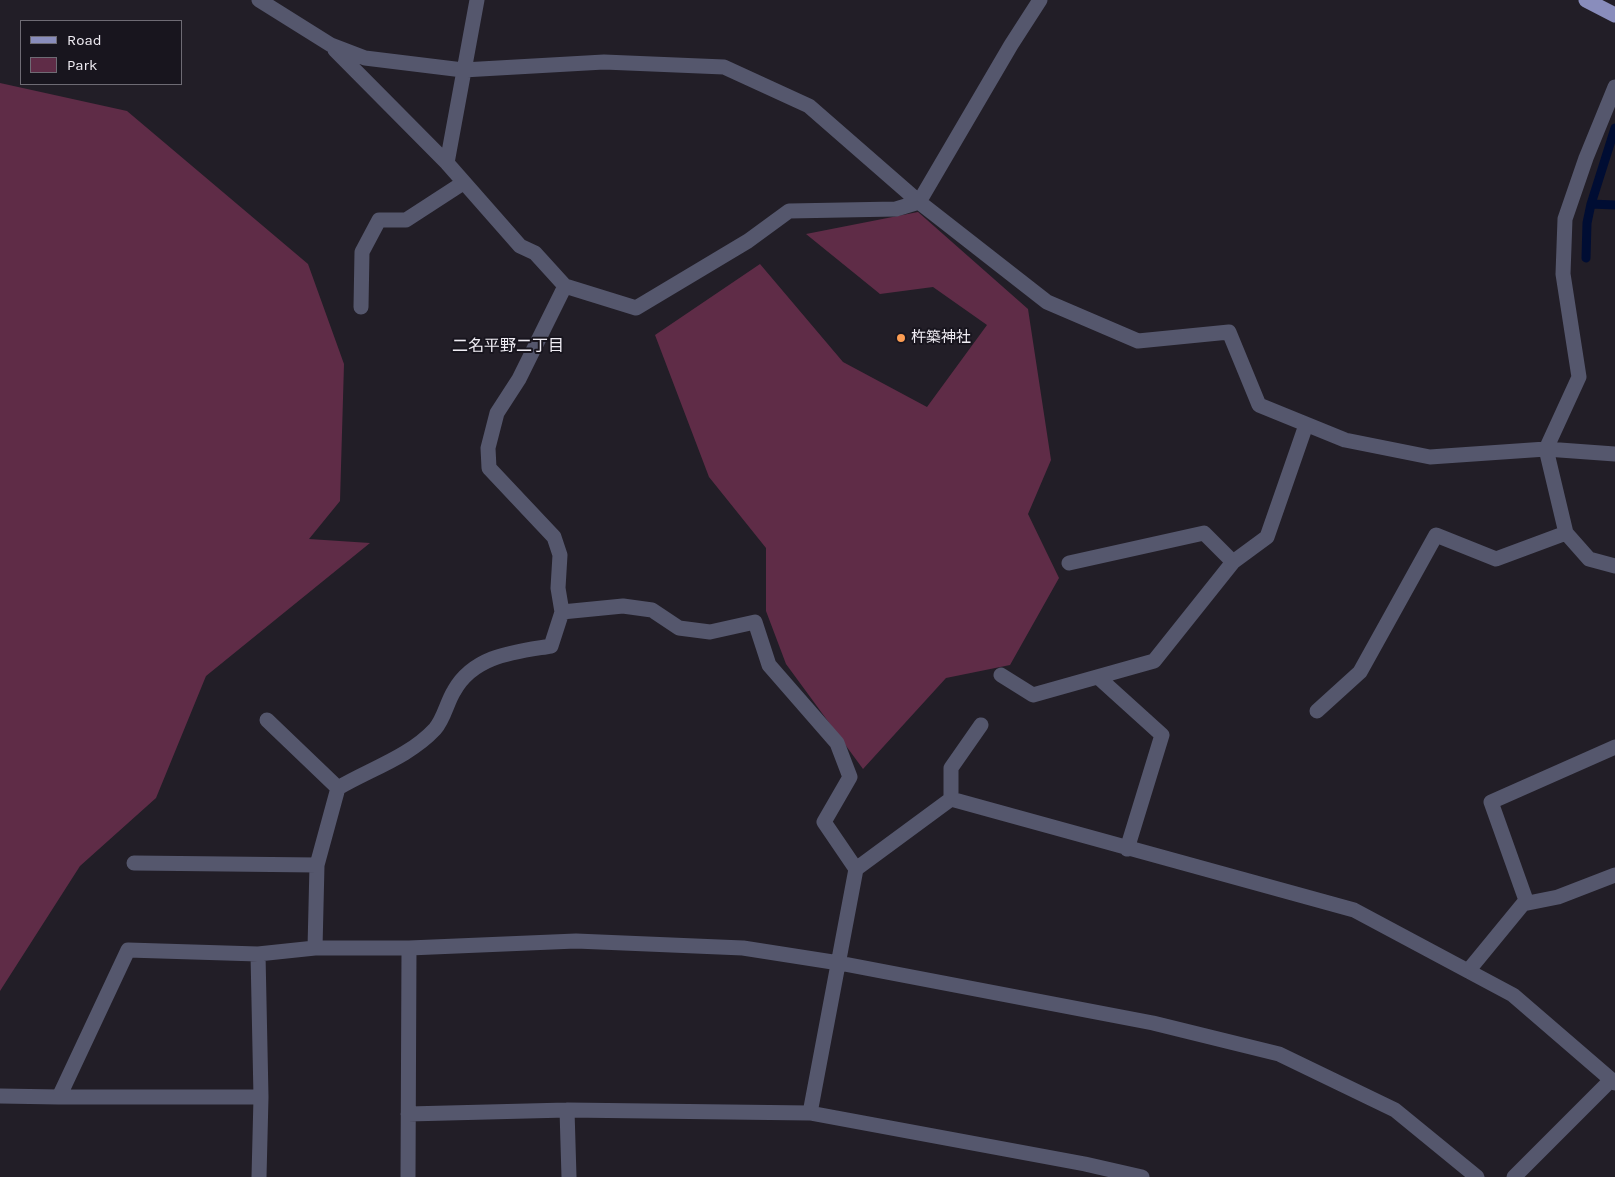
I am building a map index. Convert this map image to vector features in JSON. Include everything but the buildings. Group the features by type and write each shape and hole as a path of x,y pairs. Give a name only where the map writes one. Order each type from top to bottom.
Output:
{"main road":[{"path":"1586,0 1615,15"}],"street":[{"path":"259,0 331,45 365,58 464,70 604,62 724,67 809,106 919,202 1047,302 1138,341 1229,332 1259,405 1345,440 1430,457 1546,449 1615,454"},
{"path":"447,163 477,0"},
{"path":"331,45 447,163 462,183 520,246 535,253 566,286 636,308 748,241 789,211 896,209 919,202 1011,45 1040,0"},
{"path":"1615,87 1565,220 1562,274 1579,377 1546,449 1566,533 1589,559 1615,566"},
{"path":"361,307 362,252 380,220 406,220 462,183"},
{"path":"316,948 317,865 338,788 365,771 400,757 436,728 454,689 474,668 500,654 551,646 562,612 558,588 560,555 554,536 489,468 488,448 496,413 519,379 566,286"},
{"path":"1001,675 1033,695 1154,661 1233,562 1266,537 1306,425"},
{"path":"1069,563 1204,533 1233,562"},
{"path":"1317,711 1360,672 1436,535 1496,560 1566,533"},
{"path":"562,612 624,606 652,610 680,628 710,632 754,622 769,664 837,743 850,777 824,822 856,869"},
{"path":"1098,678 1162,735 1127,849"},
{"path":"267,720 338,788"},
{"path":"951,799 951,768 981,725"},
{"path":"1527,903 1491,802 1615,747"},
{"path":"810,1113 856,869 951,799"},
{"path":"951,799 1354,910 1513,995 1613,1082 1514,1177"},
{"path":"134,863 317,865"},
{"path":"1468,971 1523,904 1558,897 1615,875"},
{"path":"59,1097 128,950 258,954 316,948 409,948 576,941 743,948 839,963 1153,1023 1279,1054 1395,1110 1476,1177"},
{"path":"408,1177 409,948"},
{"path":"258,954 261,1097 259,1177"},
{"path":"0,1096 261,1097"},
{"path":"408,1114 567,1110 810,1113 1085,1164 1142,1177"},
{"path":"567,1110 569,1177"}],"green space":[{"path":"0,83 127,111 308,264 344,364 340,501 309,539 370,543 206,676 156,798 80,866 0,991"},
{"path":"918,212 1028,309 1051,460 1028,514 1059,578 1010,665 946,678 863,769 786,664 766,611 766,548 709,477 655,335 760,264 843,362 927,407 987,325 933,287 880,294 806,234"}],"waterway":[{"path":"1586,258 1587,223 1591,204 1615,128"},
{"path":"1591,204 1615,205"}],"place":[{"name":"杵築神社","path":"901,338"}],"district":[{"name":"二名平野二丁目","path":"508,346"}]}
